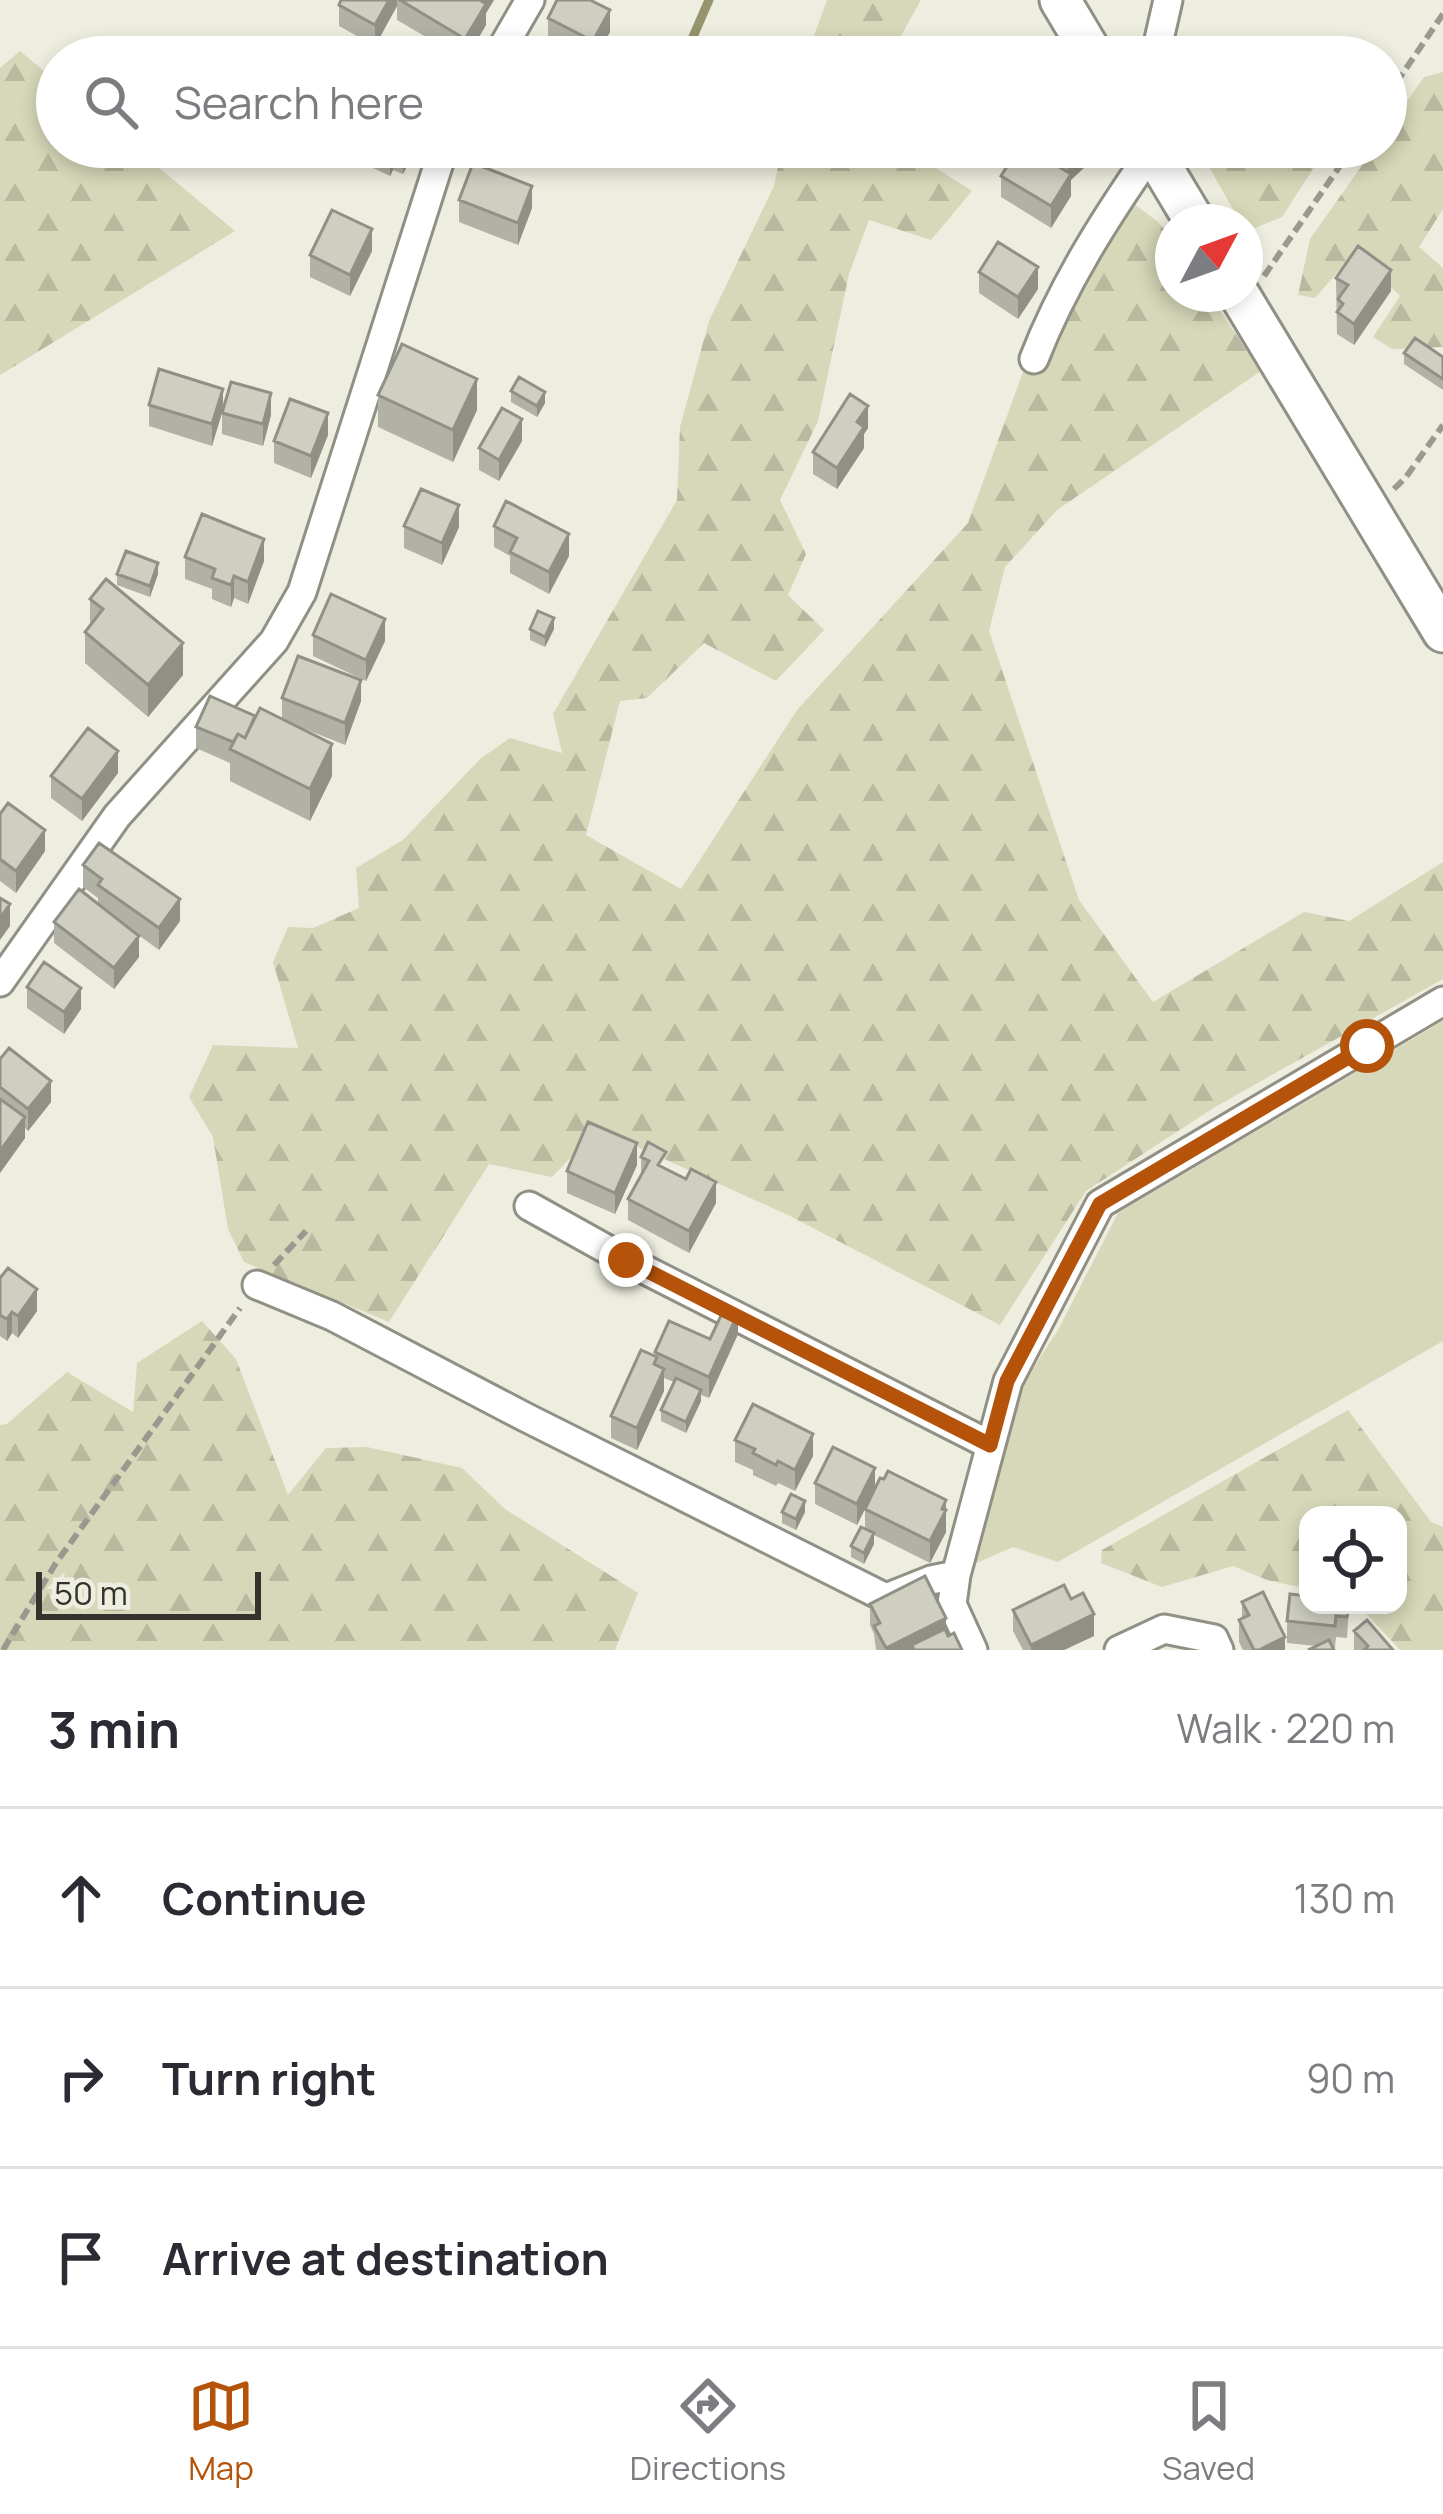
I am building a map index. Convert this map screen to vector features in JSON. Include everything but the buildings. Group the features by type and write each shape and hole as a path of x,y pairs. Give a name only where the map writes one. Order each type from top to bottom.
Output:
{"street":[{"path":"509,36 530,0"},
{"path":"1060,0 1081,36"},
{"path":"1160,36 1168,0"},
{"path":"0,982 117,816 274,641 302,592 437,168"},
{"path":"1034,359 1052,314 1139,168"},
{"path":"1162,168 1184,204"},
{"path":"1250,312 1443,632"},
{"path":"973,1650 952,1604 1007,1381 1100,1204 1443,1001"},
{"path":"529,1206 990,1445"},
{"path":"256,1285 332,1316 886,1598 956,1575"},
{"path":"1119,1650 1163,1629 1214,1639 1219,1650"}],"path":[{"path":"1407,67 1443,14"},
{"path":"1263,270 1337,168"},
{"path":"1372,511 1406,477 1443,425"},
{"path":"3,1650 56,1563 256,1285 306,1231"}],"green space":[{"path":"827,0 921,0 901,36 814,36"},
{"path":"20,51 36,64 36,168 159,168 235,231 0,375 0,68"},
{"path":"1443,72 1443,209 1419,247 1443,268 1443,347 1392,349 1373,337 1400,296 1355,252 1315,298 1298,295 1310,239 1360,168 1407,168 1407,101 1424,77"},
{"path":"778,168 936,168 972,191 931,240 869,220 849,274 818,421 780,500 806,554 788,595 824,630 776,681 704,643 647,698 620,701 586,835 681,889 797,710 968,523 1042,320 1117,193 1155,220 1155,312 1221,312 1261,371 1057,510 1005,567 989,631 1079,900 1153,1002 1304,912 1349,921 1443,862 1443,979 1215,1107 1086,1191 1000,1325 788,1215 598,1129 552,1177 489,1164 389,1322 244,1262 228,1229 213,1137 189,1097 213,1045 298,1048 273,962 288,927 313,928 359,908 356,868 403,840 480,759 510,738 562,753 553,714 677,500 680,427 709,321 774,186"},
{"path":"1210,168 1314,168 1282,217 1263,225 1263,204 1230,204"},
{"path":"1443,1021 1443,1341 1058,1562 1013,1547 972,1565 1021,1387 1058,1330 1118,1213"},
{"path":"202,1321 236,1359 288,1495 326,1448 367,1447 462,1468 505,1509 638,1593 615,1650 0,1650 0,1425 67,1372 133,1412 137,1363"},
{"path":"1348,1410 1431,1522 1443,1527 1443,1650 1400,1650 1366,1614 1407,1614 1407,1506 1299,1506 1299,1587 1233,1566 1162,1587 1101,1563 1102,1550"}],"waterway":[{"path":"693,36 709,0"}],"route":[{"path":"626,1260 990,1445 1007,1381 1100,1204 1367,1046"}]}
